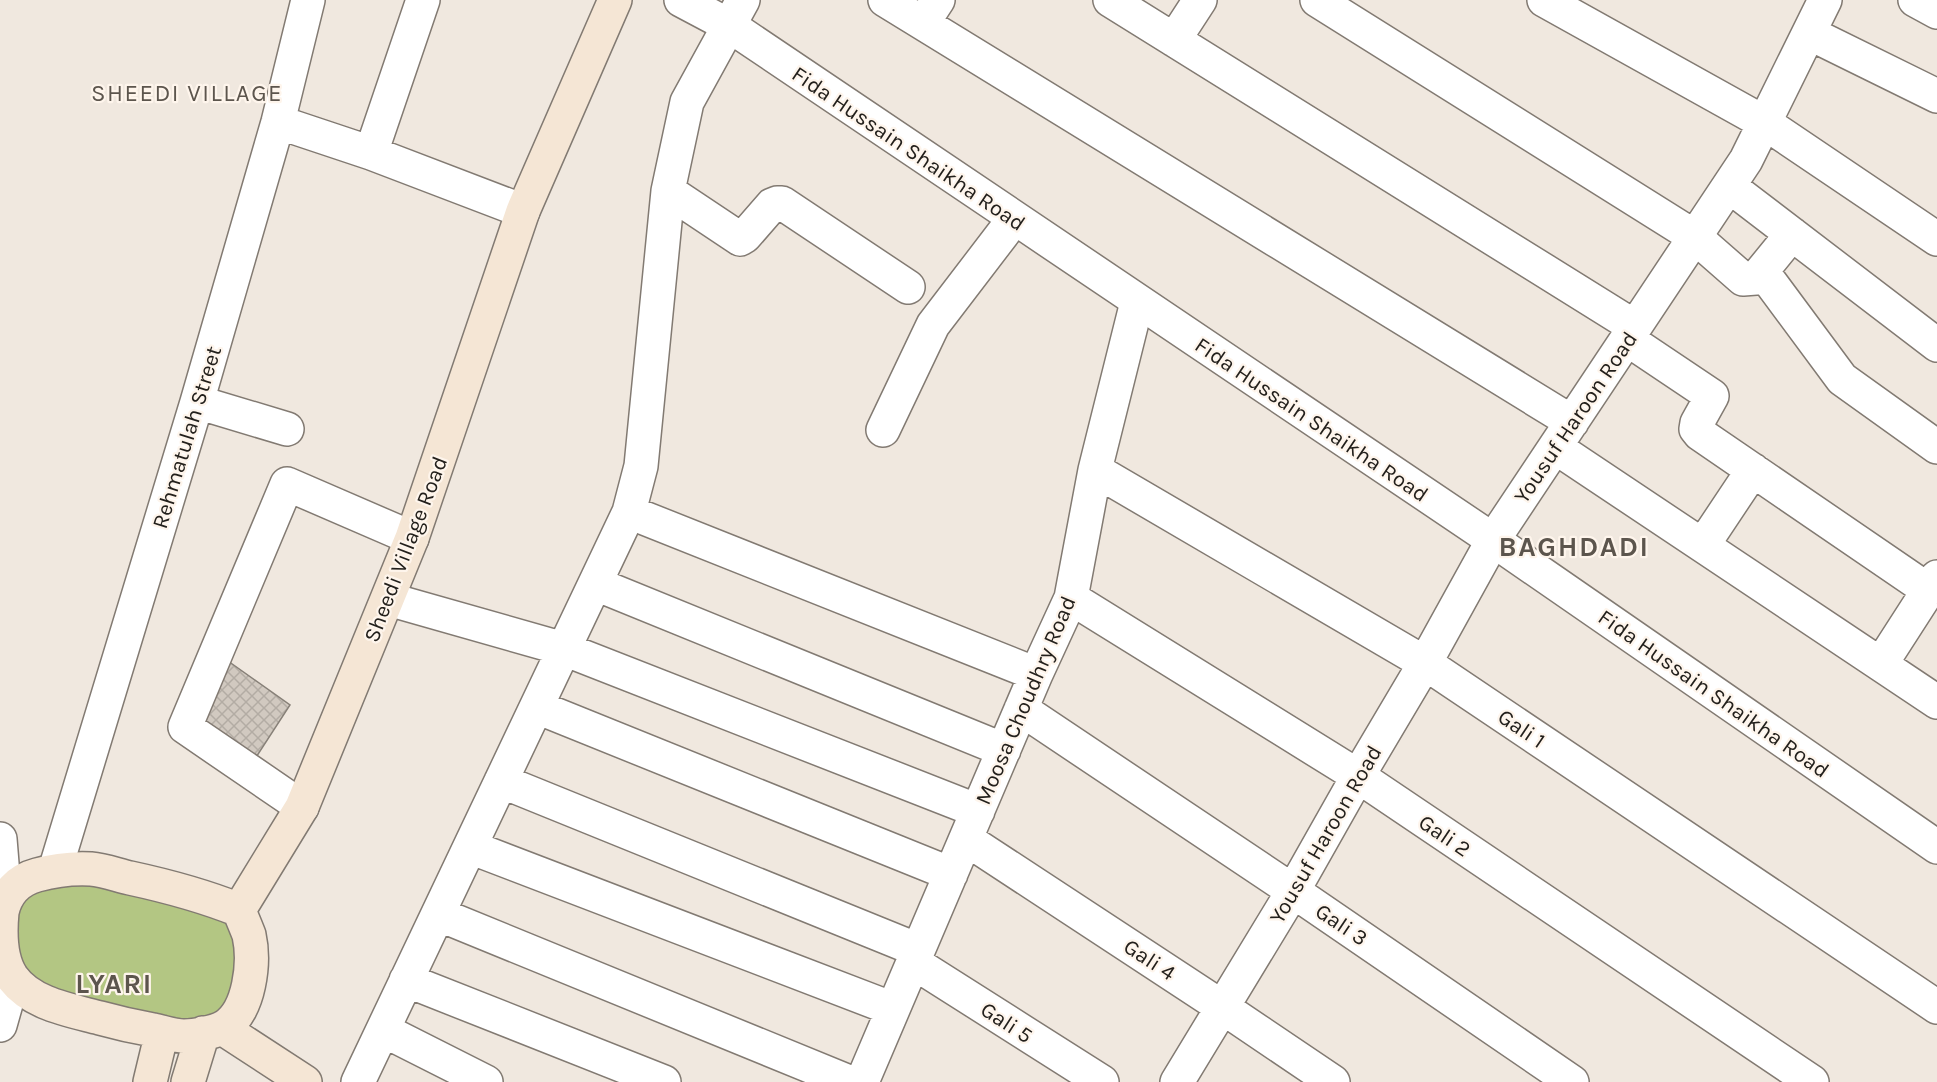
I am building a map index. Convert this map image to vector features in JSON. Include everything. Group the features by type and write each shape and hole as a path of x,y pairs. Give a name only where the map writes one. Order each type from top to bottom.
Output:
{"main road":[{"name":"Sheedi Village Road","path":"239,910 302,807 388,599 412,538 524,211 615,0"},
{"path":"93,869 209,899 239,910 248,934 251,974 242,1005 230,1022 213,1030 184,1036 109,1021 33,997 6,982 0,927 2,897 16,884 32,876 55,870 93,869"},
{"path":"188,1082 213,1030"},
{"path":"213,1030 305,1082"},
{"path":"150,1082 162,1032"}],"street":[{"name":"Rehmatulah Street","path":"55,870 197,402 278,122 308,0"},
{"path":"371,153 423,0"},
{"name":"Fida Hussain Shaikha Road","path":"681,0 736,13 1014,219 1493,540 1937,847"},
{"path":"885,0 930,12 1564,434 1703,545 1937,702"},
{"path":"1110,0 1631,333 1712,396 1697,423 1696,429 1700,434 1933,584 1881,664"},
{"path":"1174,40 1200,0"},
{"path":"1317,0 1695,237 1743,279 1756,278 1792,234"},
{"path":"1544,0 1765,123 1937,239"},
{"name":"Yousuf Haroon Road","path":"1176,1082 1293,891 1425,663 1493,540 1746,160 1825,0"},
{"path":"1915,0 1937,12"},
{"path":"358,1082 629,512 641,466 668,191 687,102 736,13"},
{"path":"1809,33 1937,96"},
{"path":"278,122 371,153 524,211"},
{"path":"1729,186 1937,345"},
{"path":"668,191 740,239 772,205 777,202 782,203 908,287"},
{"path":"883,430 933,325 1014,219"},
{"path":"1762,272 1842,379 1937,447"},
{"name":"Moosa Choudhry Road","path":"862,1082 1036,674 1071,598 1095,470 1137,302"},
{"path":"197,402 288,429"},
{"name":"Gali 1","path":"1095,470 1425,663 1937,1007"},
{"path":"1703,545 1753,470"},
{"path":"302,807 184,727 287,484 412,538"},
{"path":"629,512 1036,674"},
{"path":"596,584 1004,750"},
{"name":"Gali 2","path":"1071,598 1358,776 1812,1082"},
{"name":"Gali 4","path":"388,599 564,649 972,825 1222,1007 1333,1082"},
{"path":"537,707 951,874"},
{"name":"Gali 3","path":"1021,709 1572,1082"},
{"name":"Gali 5","path":"501,782 916,956 1102,1082"},
{"path":"0,839 2,897"},
{"path":"470,847 893,1009"},
{"path":"438,914 849,1082"},
{"path":"406,980 664,1082"},
{"path":"0,1025 6,982"},
{"path":"383,1030 486,1082"}],"green space":[{"path":"69,869 250,930 223,1024 163,1029 14,979 5,900"}],"building":[{"path":"228,661 290,705 253,762 199,718"}],"district":[{"name":"SHEEDI VILLAGE","path":"187,93"},
{"name":"BAGHDADI","path":"1574,546"},
{"name":"LYARI","path":"114,983"}]}
